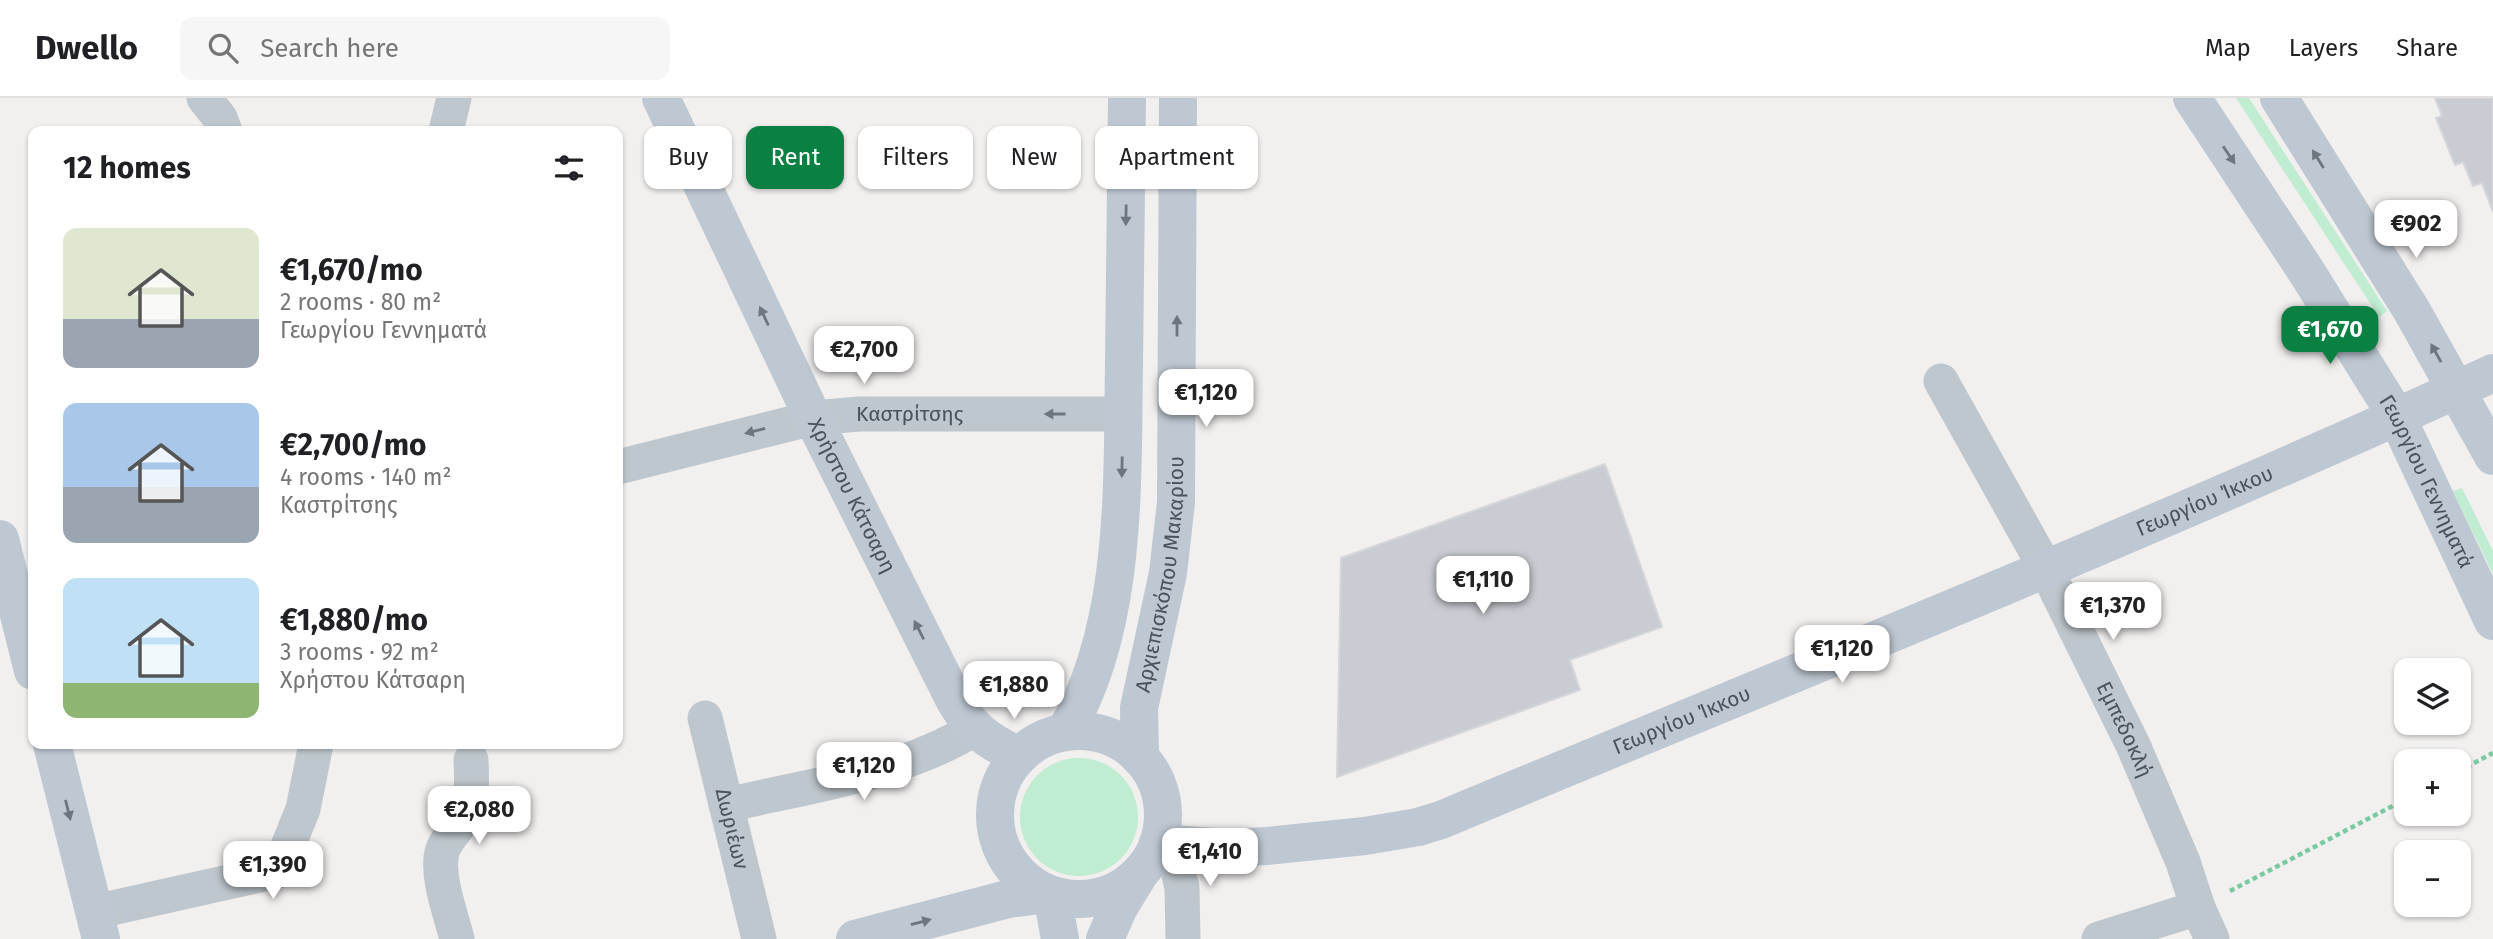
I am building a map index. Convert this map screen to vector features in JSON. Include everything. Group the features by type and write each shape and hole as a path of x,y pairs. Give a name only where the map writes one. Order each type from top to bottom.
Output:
{"main road":[{"name":"Χρήστου Κάτσαρη","path":"661,98 813,418 955,701 974,729 1019,756"},
{"name":"Αρχιεπισκόπου Μακαρίου","path":"1065,733 1076,714 1096,665 1111,595 1121,522 1127,98"},
{"name":"Αρχιεπισκόπου Μακαρίου","path":"1140,758 1139,708 1168,573 1176,502 1178,98"},
{"name":"Γεωργίου Γεννηματά","path":"2192,98 2306,271 2397,417 2493,621"},
{"path":"2279,98 2412,311 2493,456"},
{"name":"Γεωργίου Ίκκου","path":"1156,854 1365,836 1430,824 2045,567 2397,417 2493,373"},
{"path":"0,539 26,614"},
{"path":"1105,939 1119,907 1156,854 1164,819 1163,803 1153,773 1132,749 1113,738 1093,732 1065,733 1034,744 1019,756 1006,773 997,793 994,813 997,835 1004,855 1017,872 1033,886 1068,899 1088,899 1108,894 1127,885 1156,854"},
{"path":"53,749 98,925"},
{"path":"855,939 1008,899 1050,894"},
{"path":"1050,894 1060,939"}],"street":[{"path":"447,126 454,98"},
{"name":"Εμπεδοκλή","path":"1941,381 2045,567 2133,746 2183,862 2205,924"},
{"name":"Καστρίτσης","path":"623,466 813,418 859,414 1123,414"},
{"name":"Δωριέων","path":"705,718 759,939"},
{"path":"726,805 879,769 922,754 974,729"},
{"path":"98,925 278,871 303,809 315,749"},
{"path":"457,939 441,870 441,856 444,846 464,818 472,787 471,760"},
{"path":"1156,854 1182,888 1183,939"},
{"path":"2099,939 2205,924"}],"path":[{"path":"2471,765 2493,753"},
{"path":"2205,924 2394,806"}],"green space":[{"path":"2236,98 2249,98 2387,311 2379,317"},
{"path":"2462,488 2493,551 2493,574 2453,491"},
{"path":"1079,758 1101,763 1121,775 1133,795 1138,817 1133,839 1121,859 1101,871 1079,876 1057,871 1037,859 1025,839 1020,817 1025,795 1037,775 1057,763"}],"building":[{"path":"2435,98 2493,98 2493,212 2482,183 2473,186 2463,162 2455,165 2436,118 2442,116"},
{"path":"1605,464 1662,627 1570,660 1580,690 1337,777 1341,558"}]}
